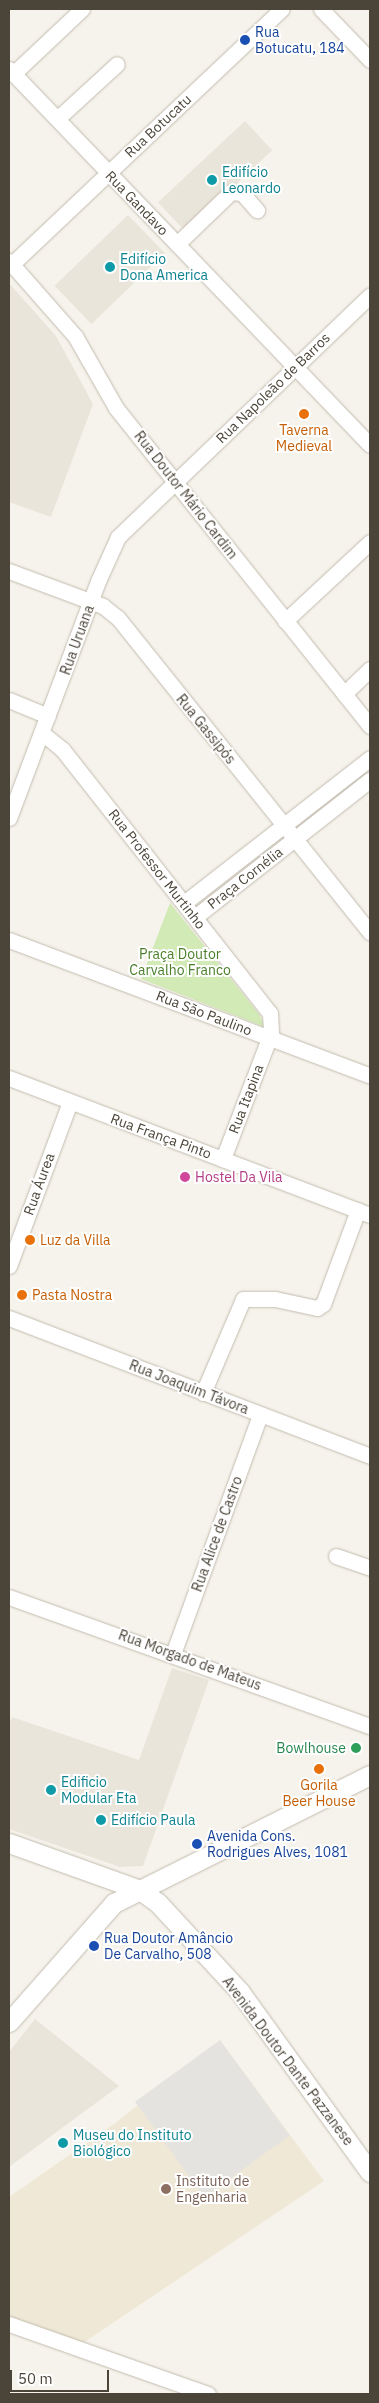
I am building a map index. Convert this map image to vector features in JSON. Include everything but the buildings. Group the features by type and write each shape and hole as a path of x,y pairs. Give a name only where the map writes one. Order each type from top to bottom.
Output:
{"street":[{"path":"11,72 82,9"},
{"name":"Rua Botucatu","path":"10,262 108,173 282,9"},
{"path":"321,9 370,60"},
{"path":"57,119 117,64"},
{"name":"Rua Gandavo","path":"11,72 370,445"},
{"path":"177,244 231,192 242,193 257,210"},
{"name":"Rua Doutor Mário Cardim","path":"10,262 75,336 108,396 370,726"},
{"name":"Rua Napoleão de Barros","path":"175,481 370,295"},
{"name":"Rua Uruana","path":"9,818 90,602 118,537 175,481"},
{"path":"286,622 370,542"},
{"name":"Rua Gassipós","path":"9,571 90,602 118,618 370,932"},
{"path":"344,694 370,669"},
{"path":"9,700 48,716"},
{"name":"Rua Professor Murtinho","path":"42,733 62,749 270,1013 273,1027 269,1038"},
{"name":"Praça Cornélia","path":"184,903 284,827 370,758"},
{"name":"Praça Cornélia","path":"195,917 370,780"},
{"name":"Rua São Paulino","path":"9,940 370,1076"},
{"name":"Rua Itapina","path":"223,1159 269,1038"},
{"name":"Rua França Pinto","path":"9,1078 364,1212"},
{"name":"Rua Áurea","path":"9,1266 70,1102"},
{"path":"203,1393 243,1299 275,1299 317,1308 323,1304 364,1212"},
{"name":"Rua Joaquim Távora","path":"9,1318 370,1456"},
{"name":"Rua Alice de Castro","path":"173,1654 260,1415"},
{"path":"336,1556 370,1568"},
{"name":"Rua Morgado de Mateus","path":"9,1597 173,1654 370,1726"},
{"path":"9,2022 114,1903 370,1775"},
{"path":"9,1843 140,1890"},
{"name":"Avenida Doutor Dante Pazzanese","path":"140,1890 179,1923 240,1992 370,2172"},
{"path":"9,2324 208,2394"}],"shaded area":[{"path":"245,121 272,150 185,231 158,202"},
{"path":"128,215 165,253 91,324 55,286"},
{"path":"9,283 56,336 93,404 51,517 9,502"},
{"path":"172,1668 209,1680 143,1866 120,1867 9,1829 9,1725 12,1717 139,1760"},
{"path":"35,2019 119,2086 9,2167 9,2052"},
{"name":"Instituto de Engenharia","path":"220,2040 324,2181 83,2343 9,2319 9,2197 114,2124"},
{"path":"220,2040 289,2135 204,2197 135,2102"}],"green space":[{"name":"Praça Doutor Carvalho Franco","path":"170,903 259,1014 265,1027 141,979"}],"place":[{"name":"Rua Botucatu, 184","path":"245,40"},
{"name":"Edifício Leonardo","path":"212,180"},
{"name":"Edifício Dona America","path":"110,267"},
{"name":"Taverna Medieval","path":"304,414"},
{"name":"Hostel Da Vila","path":"185,1177"},
{"name":"Luz da Villa","path":"30,1240"},
{"name":"Pasta Nostra","path":"22,1295"},
{"name":"Bowlhouse","path":"356,1748"},
{"name":"Gorila Beer House","path":"319,1769"},
{"name":"Edificio Modular Eta","path":"51,1790"},
{"name":"Edifício Paula","path":"101,1820"},
{"name":"Avenida Cons. Rodrigues Alves, 1081","path":"197,1844"},
{"name":"Rua Doutor Amâncio De Carvalho, 508","path":"94,1946"},
{"name":"Museu do Instituto Biológico","path":"63,2143"},
{"name":"Instituto de Engenharia","path":"166,2189"}]}
